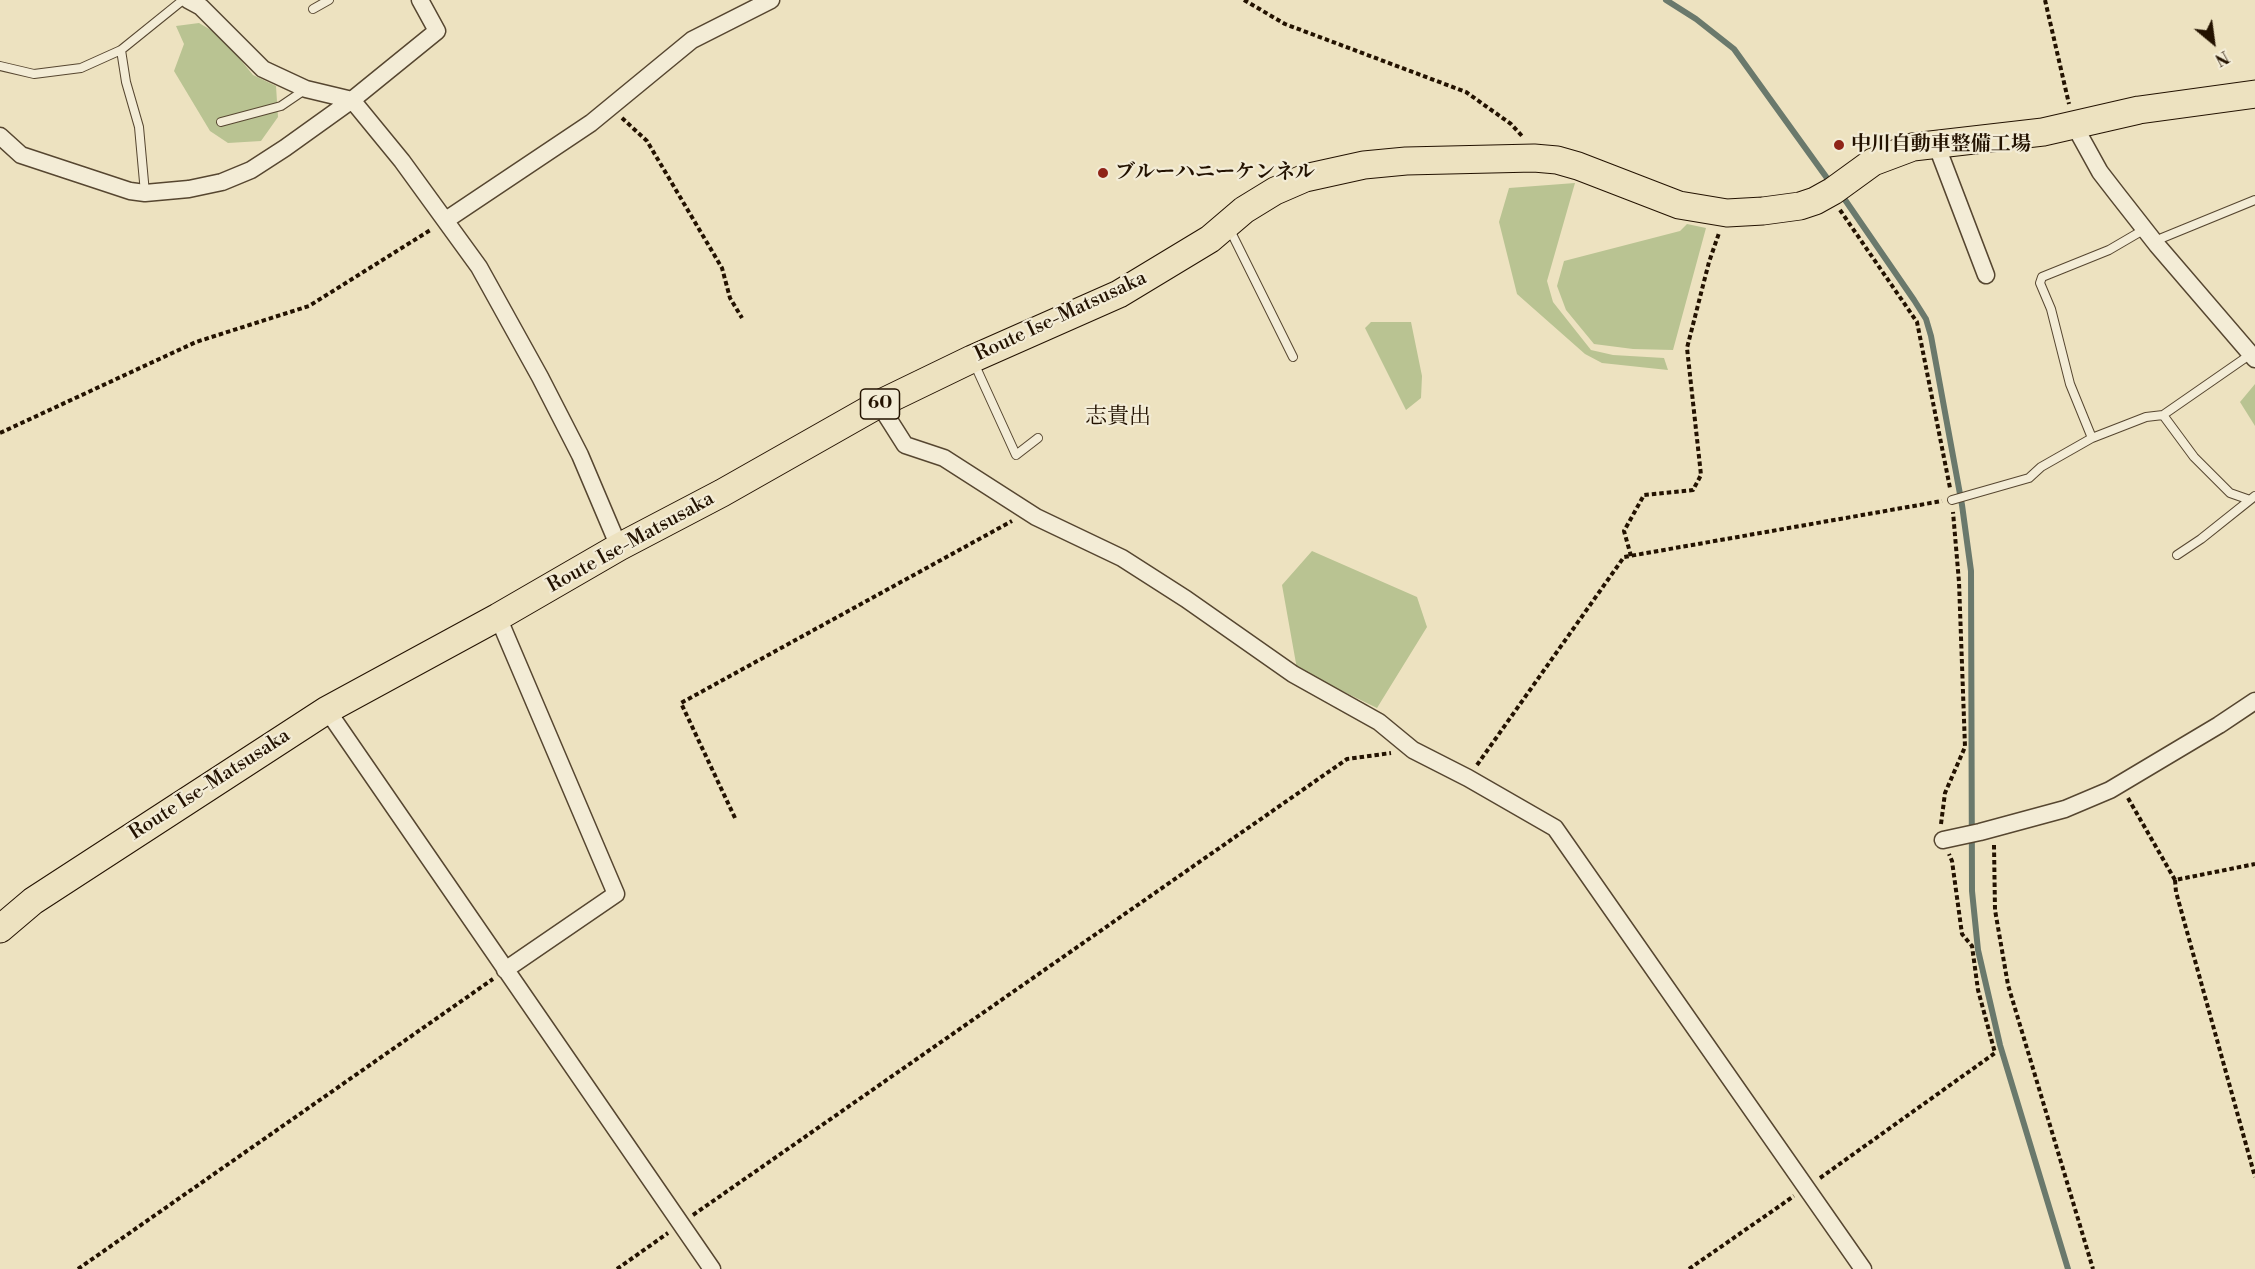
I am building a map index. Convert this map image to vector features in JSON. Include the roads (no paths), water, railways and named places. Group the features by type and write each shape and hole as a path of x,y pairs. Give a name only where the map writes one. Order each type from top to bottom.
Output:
{"main road":[{"name":"Route Ise-Matsusaka","path":"0,929 33,901 327,710 498,618 619,547 722,493 879,404 972,359 1119,294 1210,239 1244,210 1275,191 1305,178 1331,171 1406,161 1534,158 1557,160 1578,166 1679,205 1727,213 1781,209 1800,206 1835,190 1874,162 1913,147 2043,132 2139,110 2255,94"}],"street":[{"path":"188,0 201,7 263,69 306,89 352,100 446,220 479,267 580,455 619,547"},
{"path":"0,136 21,155 130,191 145,193 189,189 222,182 250,170 285,148 352,100 437,32 420,0"},
{"path":"446,220 591,123 692,40 771,0"},
{"path":"2074,125 2100,172 2157,245 2253,356"},
{"path":"1936,144 1986,275"},
{"path":"879,404 905,445 944,458 1028,512 1122,558 1186,599 1293,674 1379,722 1413,750 1468,778 1555,828 1863,1269"},
{"path":"498,618 616,894 506,970"},
{"path":"1943,840 2065,809 2120,785 2255,701"},
{"path":"327,710 712,1269"}],"lane":[{"path":"0,66 34,74 81,68 121,50 183,0"},
{"path":"313,9 329,0"},
{"path":"121,50 126,82 139,127 145,193"},
{"path":"221,122 281,106 306,89"},
{"path":"2157,245 2162,238 2255,200"},
{"path":"1227,225 1293,357"},
{"path":"2092,438 2070,384 2050,309 2040,283 2042,277 2109,250 2145,229"},
{"path":"1954,499 2029,478 2042,467 2092,438 2146,417 2163,415 2253,356"},
{"path":"972,359 1016,455 1038,438"},
{"path":"2163,415 2194,457 2230,493 2253,498"},
{"path":"2177,555 2253,498"}],"waterway":[{"path":"1666,0 1696,19 1734,49 1832,185"},
{"path":"1841,194 1914,300 1926,319 1931,336 1962,505 1971,571 1972,891 1978,950 2000,1045 2068,1269"}],"place":[{"name":"中川自動車整備工場","path":"1839,145"},
{"name":"ブルーハニーケンネル","path":"1103,173"}],"district":[{"name":"志貴出","path":"1118,418"}]}
